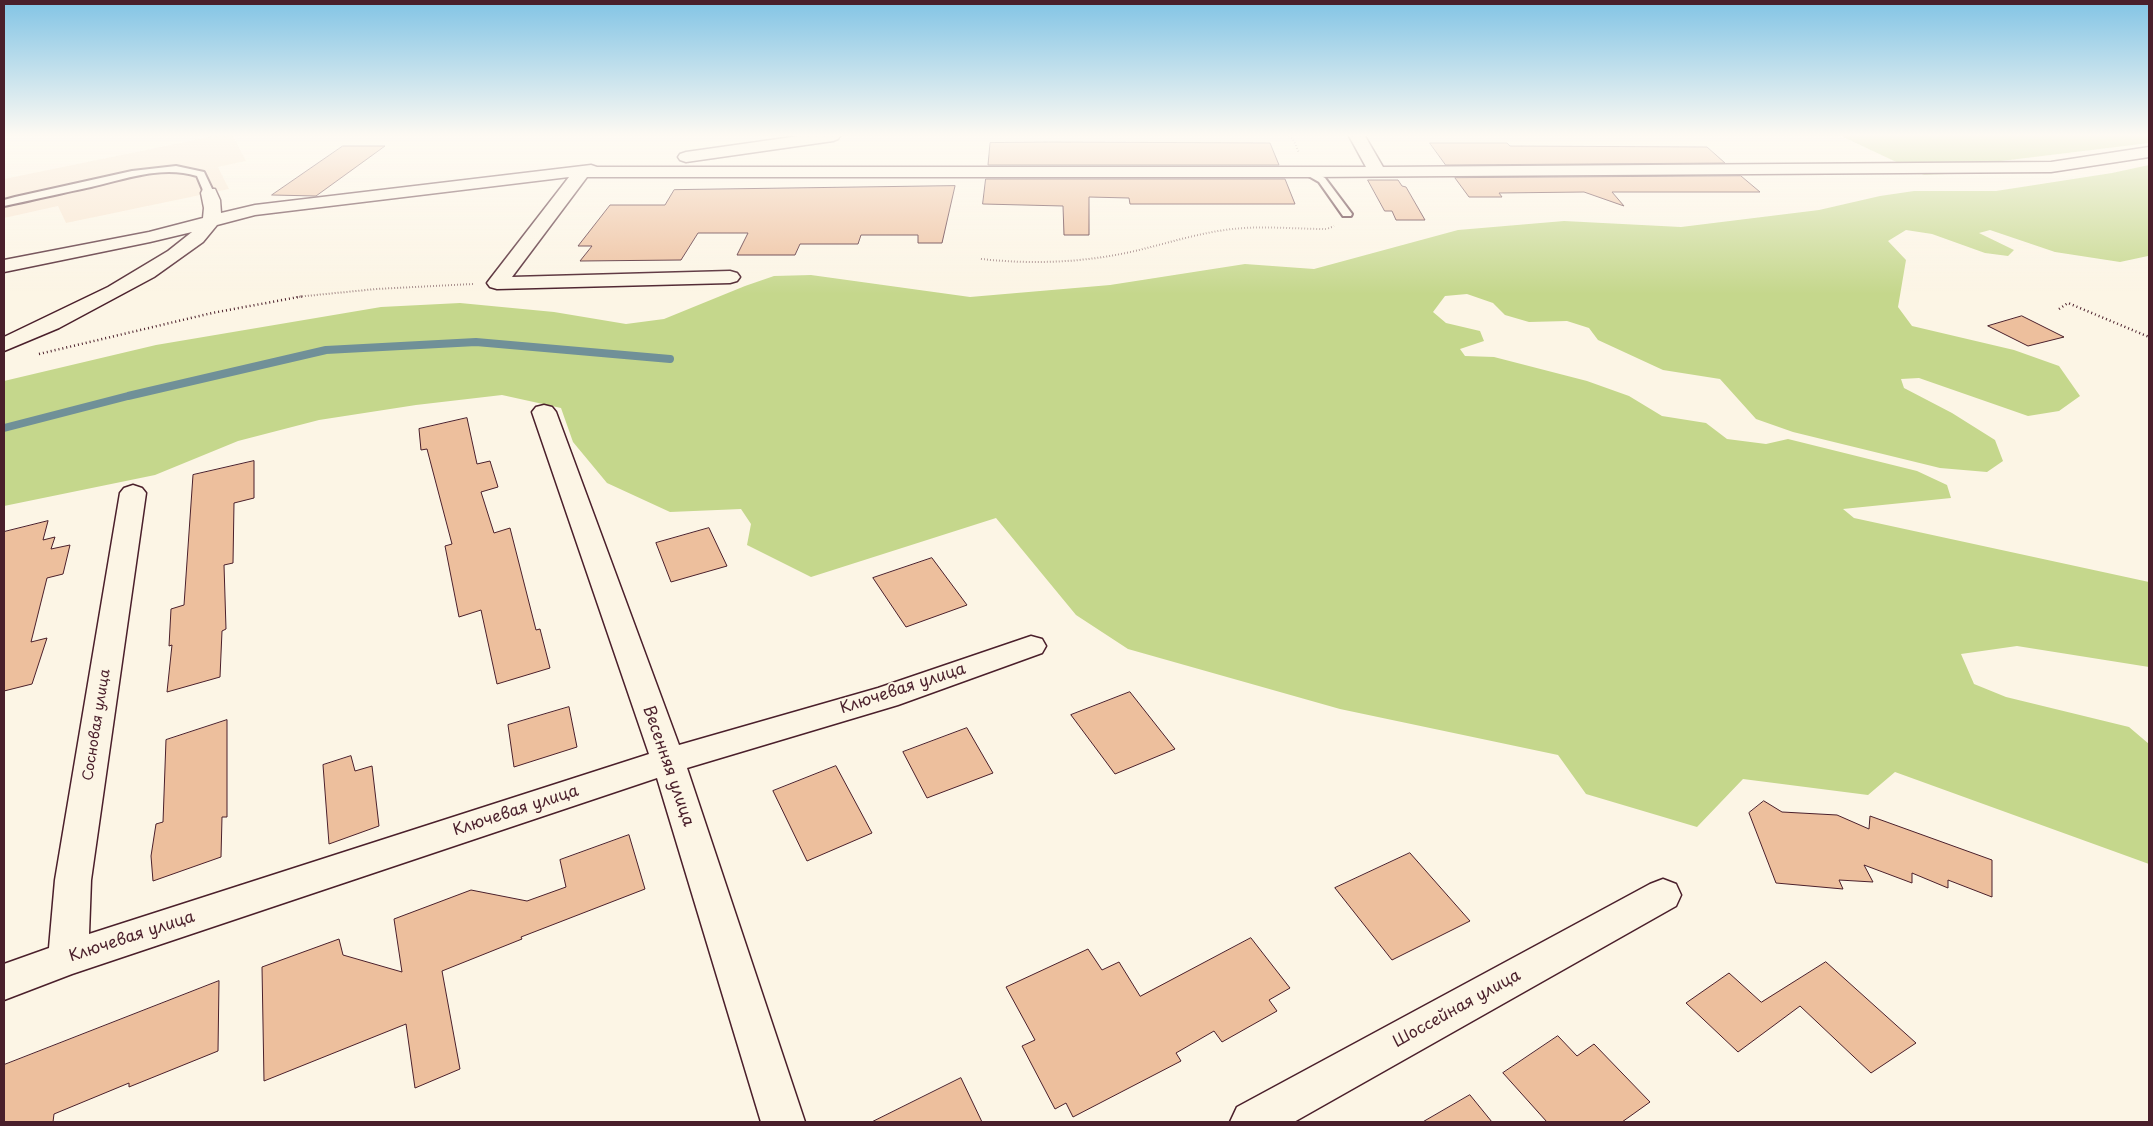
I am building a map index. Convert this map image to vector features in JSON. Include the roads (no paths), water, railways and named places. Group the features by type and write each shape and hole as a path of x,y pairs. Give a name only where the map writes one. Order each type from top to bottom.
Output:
{"street":[{"path":"4,266 150,236 255,210 440,189"},
{"path":"569,189 497,283 730,277"},
{"path":"4,345 102,298 155,268 191,243 205,231 212,220 214,204 209,193"},
{"name":"Весенняя улица","path":"544,412 668,761 783,1122"},
{"name":"Сосновая улица","path":"68,958 73,880 133,493"},
{"name":"Ключевая улица","path":"4,982 68,958 668,761 887,697 1031,646"},
{"name":"Шоссейная улица","path":"1252,1122 1663,895"}],"lane":[{"path":"4,203 70,189"},
{"path":"207,189 209,193"},
{"path":"1328,189 1347,214"}],"waterway":[{"path":"4,428 128,396 326,350 476,342 670,359"}]}
